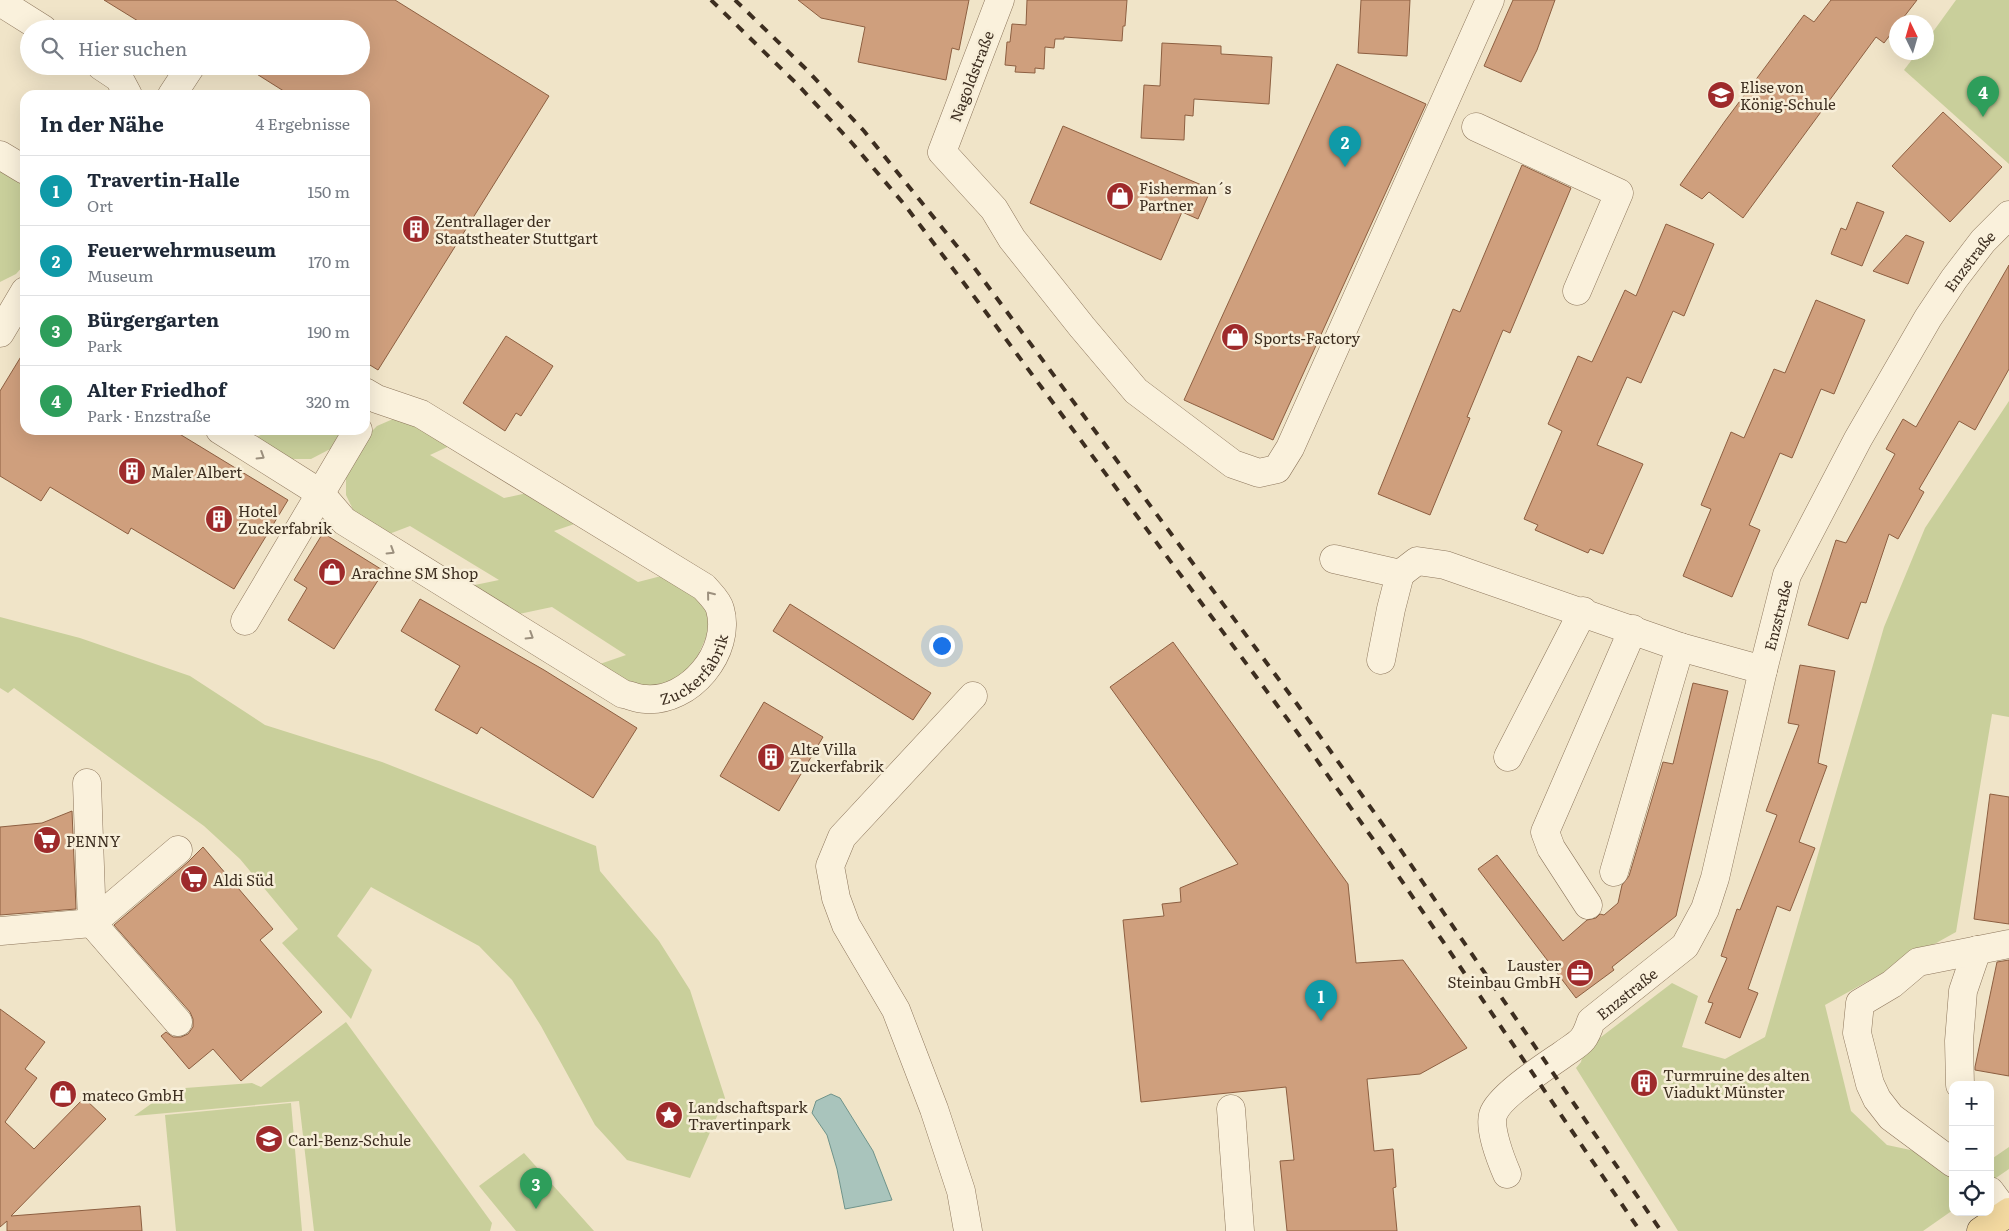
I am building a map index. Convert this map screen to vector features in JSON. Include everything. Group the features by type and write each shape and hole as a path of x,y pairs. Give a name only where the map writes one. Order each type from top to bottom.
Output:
{"main road":[{"path":"1981,1231 2008,1213"}],"street":[{"name":"Nagoldstraße","path":"1000,0 942,152 994,208 1012,239 1082,328 1136,391 1233,464 1259,473 1277,469 1290,448 1490,0"},
{"path":"0,2 29,20"},
{"path":"115,75 120,78 126,90"},
{"path":"175,90 185,75"},
{"path":"1476,127 1619,194 1578,291"},
{"path":"0,155 20,167"},
{"name":"Enzstraße","path":"1507,1174 1497,1151 1492,1117 1496,1106 1523,1083 1586,1038 1591,1021 1685,946 1705,909 1715,878 1763,670 1787,576 1858,439 1928,318 1954,279 1983,241 2009,215"},
{"name":"Zuckerfabrik","path":"228,435 320,493 344,521 623,694 646,699 667,696 690,685 710,666 722,634 722,625 720,607 704,587 421,414 370,403"},
{"path":"245,620 355,435"},
{"path":"1334,559 1400,574"},
{"path":"1381,660 1400,574 1416,561 1446,565 1582,611 1680,647 1763,670"},
{"path":"1508,757 1582,611"},
{"path":"1588,905 1551,848 1545,832 1633,629"},
{"path":"1614,872 1680,647"},
{"path":"968,1231 961,1191 934,1109 896,1010 846,925 836,898 830,866 842,837 973,696"},
{"path":"87,783 92,923 178,1022"},
{"path":"1,931 92,923 178,850"},
{"path":"1949,1160 1891,1117 1877,1099 1870,1084 1857,1033 1860,1003 1892,984 1918,962 2009,944"},
{"path":"1960,1081 1959,1041 1964,991 1977,950"},
{"path":"1231,1109 1240,1231"},
{"path":"1994,1196 2008,1213"}],"green space":[{"path":"1956,0 2009,0 2009,164 1904,70 1912,60 1934,60 1934,30"},
{"path":"0,170 20,176 20,270 16,274 0,282"},
{"path":"2009,401 2009,717 1992,714 1956,932 1825,1005 1851,1111 1887,1145 1949,1158 1949,1213 1923,1231 1678,1231 1576,1068 1581,1062 1584,1050 1672,983 1698,996 1682,1047 1725,1059 1765,1037 1884,627 1925,528"},
{"path":"409,418 456,443 430,455 504,498 536,491 583,521 554,531 638,582 669,574 693,588 707,610 708,633 698,655 682,679 674,684 636,688 597,665 626,655 552,607 519,614 470,586 499,580 410,526 389,534 357,518 346,495 346,473 367,436 377,426 393,419"},
{"path":"261,435 341,435 334,447 311,459 288,459 254,438"},
{"path":"0,617 80,638 190,676 265,725 382,762 596,846 600,871 659,941 690,990 725,1098 690,1178 627,1160 595,1125 541,1026 512,980 479,946 371,887 337,936 372,970 351,1019 282,943 298,929 240,859 204,826 14,688 8,693 0,688"},
{"path":"346,1022 492,1223 490,1231 314,1231 299,1101 134,1116 172,1089 252,1083 261,1087"},
{"path":"291,1103 302,1231 176,1231 165,1115"},
{"path":"2009,1147 2009,1169 1994,1179 1994,1171 1994,1157"},
{"path":"524,1153 594,1231 516,1231 479,1186"}],"water":[{"path":"831,1094 840,1098 873,1151 892,1200 845,1209 837,1169 827,1135 812,1113 816,1101"}],"building":[{"name":"Zentrallager der Staatstheater Stuttgart","path":"104,0 395,0 549,96 378,370 370,365 370,90 282,90 258,75 370,75 370,20 136,20"},
{"path":"798,0 969,0 959,50 952,48 946,80 858,62 865,27 821,18"},
{"path":"1027,0 1127,0 1122,41 1064,37 1064,39 1055,39 1054,48 1045,47 1044,69 1035,68 1035,73 1015,72 1016,66 1005,65 1007,42 1010,42 1012,24 1026,25"},
{"path":"1361,0 1410,0 1407,56 1358,53"},
{"path":"1513,0 1555,0 1537,50 1521,82 1484,66"},
{"path":"1831,0 1917,0 1905,15 1889,15 1889,36 1884,43 1876,37 1743,218 1709,192 1702,199 1680,185 1804,15 1814,22"},
{"path":"1162,43 1221,46 1221,54 1272,57 1269,104 1194,99 1193,116 1185,115 1184,140 1141,138 1144,85 1160,86"},
{"path":"1337,64 1426,104 1273,440 1184,400"},
{"path":"1943,112 2002,167 1950,222 1892,166"},
{"name":"Fisherman´s Partner","path":"1063,126 1211,189 1198,219 1182,212 1161,260 1030,203"},
{"path":"1522,165 1571,188 1510,333 1503,330 1467,417 1470,418 1430,515 1378,494 1453,309 1460,312"},
{"path":"1857,202 1884,212 1862,266 1831,254 1841,228 1846,230"},
{"path":"1666,224 1714,244 1684,316 1673,311 1641,383 1627,377 1597,445 1643,464 1603,554 1590,549 1588,553 1535,530 1538,525 1524,519 1562,431 1548,424 1578,356 1592,362 1625,290 1636,296"},
{"path":"1906,235 1924,242 1908,284 1873,271"},
{"path":"2009,265 2009,369 1975,430 1959,421 1919,489 1924,492 1898,539 1889,534 1866,603 1861,602 1848,639 1808,625 1836,540 1846,543 1895,454 1886,449 1903,419 1916,427"},
{"path":"1816,300 1865,320 1834,394 1821,389 1792,458 1780,453 1749,525 1760,530 1732,597 1683,576 1711,509 1701,505 1731,432 1744,438 1774,369 1785,373"},
{"path":"506,336 553,366 521,416 516,413 505,431 463,403"},
{"path":"20,358 20,435 181,435 288,500 234,589 131,528 128,534 50,487 41,501 0,476 0,391"},
{"path":"323,533 384,571 334,649 288,620 307,588 294,580"},
{"path":"420,599 544,670 637,728 593,798 481,727 477,734 435,710 460,666 401,631"},
{"path":"790,604 931,693 913,720 773,631"},
{"path":"1173,642 1348,884 1356,963 1403,960 1467,1048 1420,1074 1367,1079 1374,1151 1393,1149 1396,1187 1393,1188 1397,1231 1287,1231 1280,1161 1294,1160 1286,1087 1141,1102 1123,920 1164,916 1162,904 1181,902 1180,888 1238,864 1110,687"},
{"path":"1800,665 1835,671 1818,763 1827,766 1799,842 1815,848 1790,911 1777,906 1748,989 1758,993 1740,1038 1705,1023 1713,1003 1708,1002 1727,958 1721,956 1737,909 1740,910 1777,815 1766,811 1799,725 1788,723"},
{"path":"1693,683 1728,691 1676,916 1612,967 1614,970 1576,998 1478,869 1497,855 1563,941 1587,920 1596,918 1600,914 1604,915 1618,903 1622,885 1629,876 1663,762 1673,764"},
{"name":"Alte Villa Zuckerfabrik","path":"764,702 823,737 779,811 720,776"},
{"path":"1990,794 2009,797 2009,924 1974,919"},
{"path":"72,811 76,909 0,915 0,827 42,823"},
{"path":"203,847 273,929 260,940 322,1012 241,1081 213,1049 189,1069 161,1036 166,1032 173,1037 181,1037 188,1034 193,1027 193,1019 190,1012 114,925"},
{"path":"2009,960 2009,1076 1975,1070 1975,1067 1997,962"},
{"path":"0,1009 45,1042 25,1069 37,1078 5,1122 34,1149 84,1098 106,1119 11,1216 140,1206 142,1231 7,1231 7,1221 0,1227"}],"railway":[{"path":"711,0 798,85 852,143 904,204 985,311 1297,732 1380,849 1640,1231"},
{"path":"735,0 807,70 864,131 973,266 1297,704 1396,843 1661,1231"}],"place":[{"name":"Elise von König-Schule","path":"1721,95"},
{"name":"Alter Friedhof","path":"1983,117"},
{"name":"Feuerwehrmuseum","path":"1345,167"},
{"name":"Fisherman´s Partner","path":"1120,196"},
{"name":"Zentrallager der Staatstheater Stuttgart","path":"416,229"},
{"name":"Sports-Factory","path":"1235,337"},
{"name":"Maler Albert","path":"132,471"},
{"name":"Hotel Zuckerfabrik","path":"219,519"},
{"name":"Arachne SM Shop","path":"332,572"},
{"name":"Alte Villa Zuckerfabrik","path":"771,757"},
{"name":"PENNY","path":"47,840"},
{"name":"Aldi Süd","path":"194,879"},
{"name":"Lauster Steinbau GmbH","path":"1580,973"},
{"name":"Travertin-Halle","path":"1321,1021"},
{"name":"Turmruine des alten Viadukt Münster","path":"1644,1083"},
{"name":"mateco GmbH","path":"63,1094"},
{"name":"Landschaftspark Travertinpark","path":"669,1115"},
{"name":"Carl-Benz-Schule","path":"269,1139"},
{"name":"Bürgergarten","path":"536,1209"}]}
